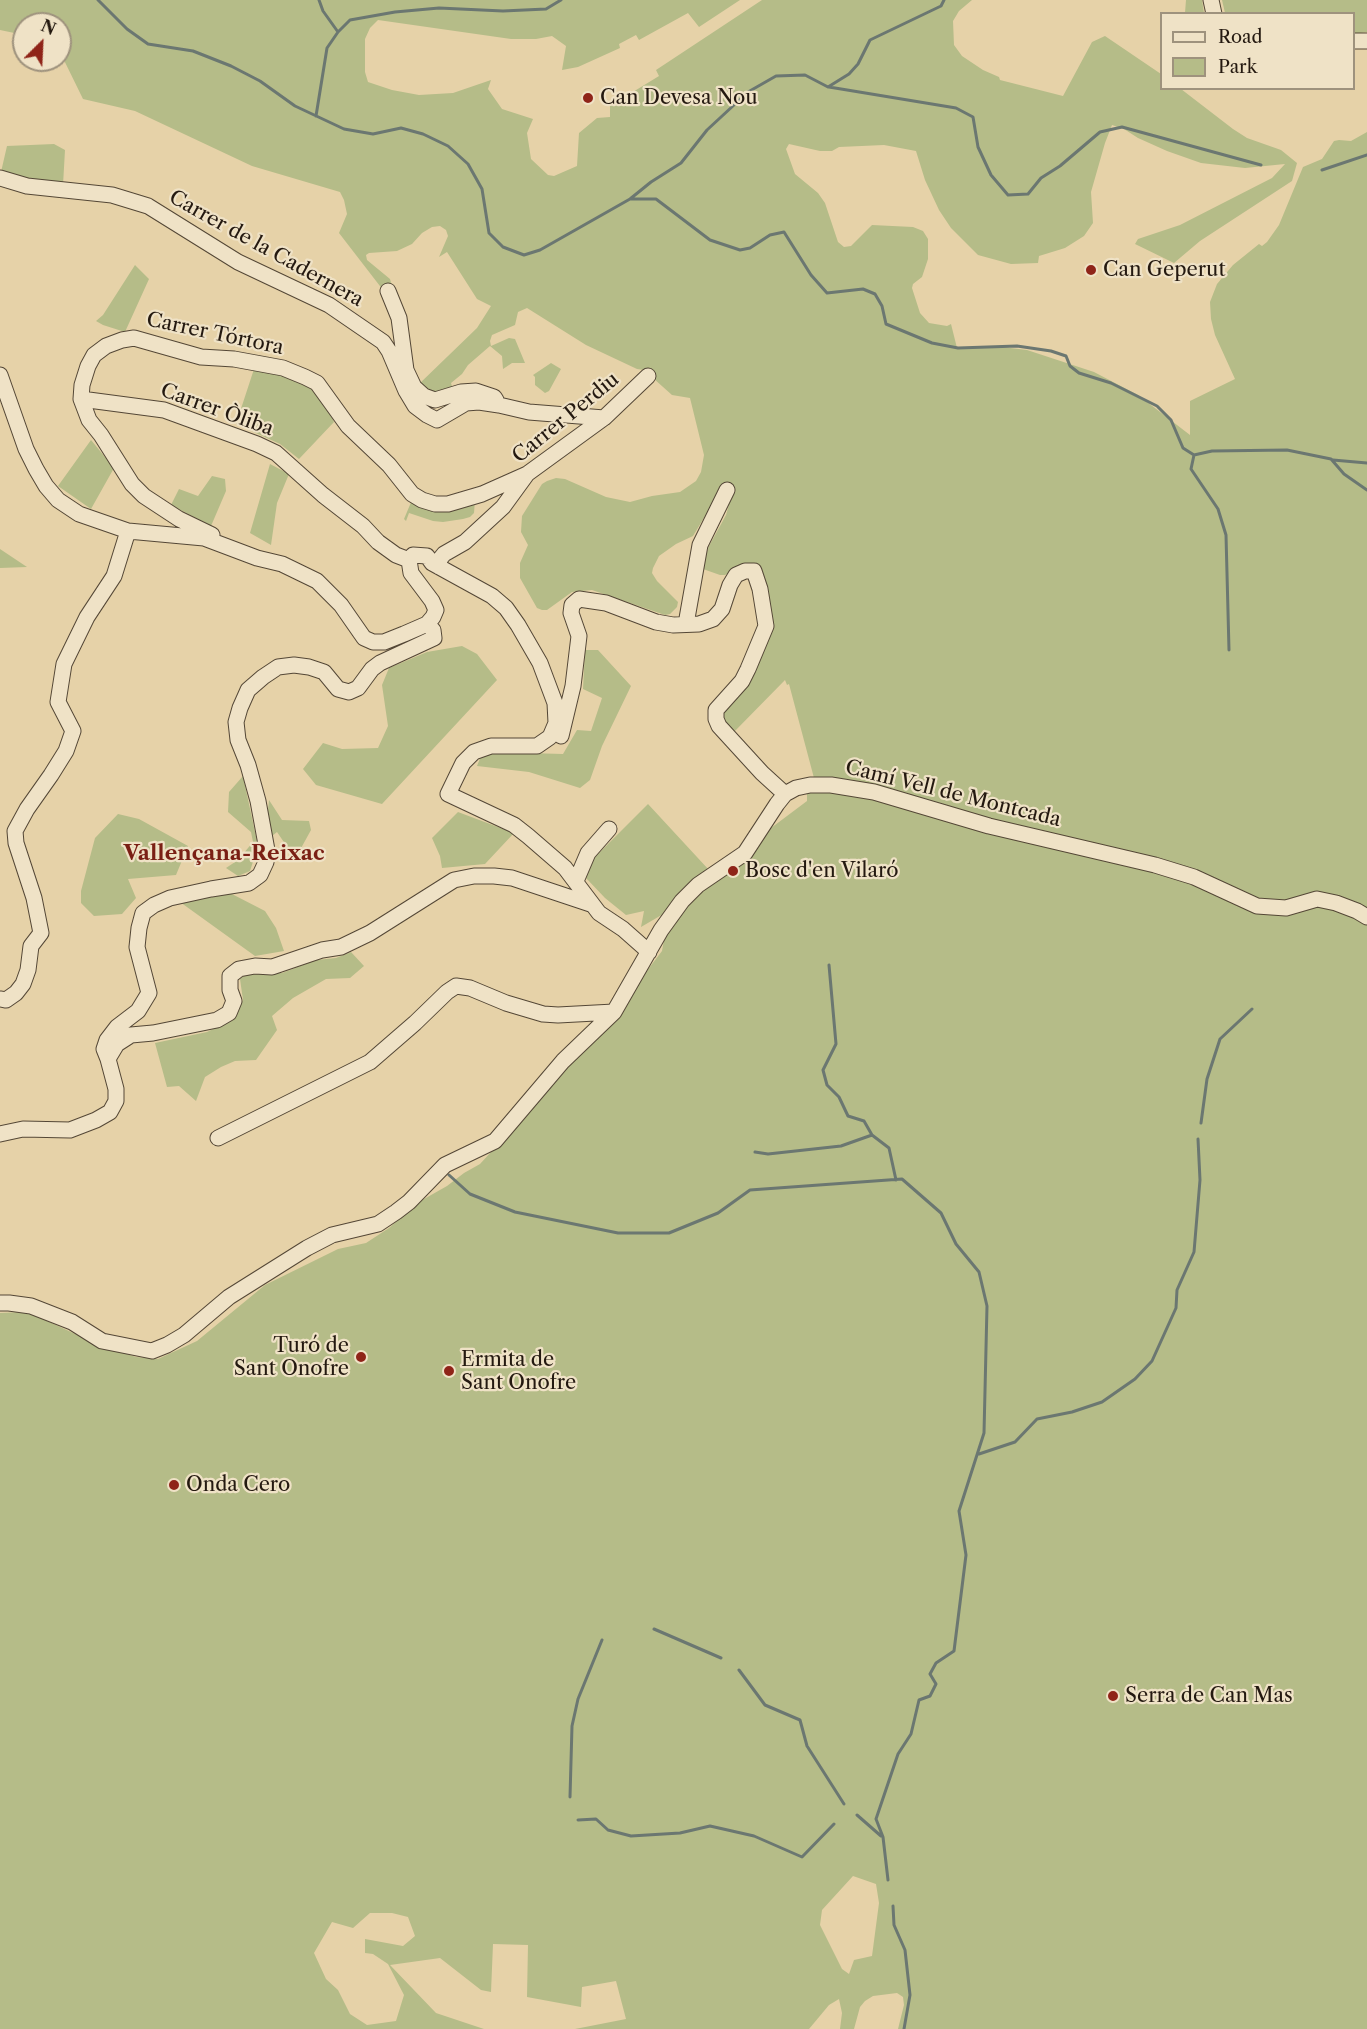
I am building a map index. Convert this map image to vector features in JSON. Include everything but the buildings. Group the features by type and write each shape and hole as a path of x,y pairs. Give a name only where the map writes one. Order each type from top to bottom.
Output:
{"street":[{"name":"Carrer de la Cadernera","path":"0,178 27,186 112,195 148,206 238,262 329,305 383,342 415,406 436,420 466,403 479,402 529,412 604,418"},
{"path":"388,291 399,318 406,370 414,387 424,396 435,400 461,392 476,391 494,397 499,405"},
{"name":"Carrer Tórtora","path":"81,399 82,385 94,355 106,346 134,338 201,357 234,359 283,368 317,383 348,426 389,465 412,494 422,500 435,504 448,504 482,494 527,474"},
{"path":"0,375 26,449 46,486 58,500 78,514 128,531 204,538 256,558 282,564 317,581 341,605 364,638 373,642 384,642 427,624 436,610 432,600 411,573 409,560 413,555 427,556 439,567 492,596 506,608 540,663 555,703 556,723 550,737 537,746 490,746 474,752 463,763 448,794 514,825 565,868 599,913 623,929 648,952"},
{"name":"Carrer Perdiu","path":"439,567 440,559 444,554 465,542 503,507 527,474 604,418 648,376"},
{"path":"81,399 89,420 132,484 160,507 208,532 224,545"},
{"name":"Carrer Òliba","path":"81,399 164,410 276,453 322,495 356,519 378,542 396,555 409,560"},
{"path":"686,624 700,546 727,490"},
{"path":"0,999 6,1000 16,993 22,984 28,970 31,946 41,933 34,898 16,843 15,831 66,751 73,731 58,702 64,664 87,617 114,576 128,531"},
{"path":"0,1303 31,1306 72,1322 102,1341 152,1351 184,1335 229,1297 276,1266 332,1235 378,1224 409,1202 445,1165 495,1141 563,1061 614,1012 661,930 682,901 698,885 745,853 785,794 762,773 719,726 716,719 716,710 741,681 748,669 766,626 760,589 754,571 745,571 736,575 722,609 712,619 699,624 673,625 656,622 606,603 579,599 572,605 571,613 579,636 566,722 555,745 548,748 544,741"},
{"path":"0,1134 23,1129 70,1130 110,1112 116,1101 116,1089 104,1049 107,1040 117,1027 138,1011 149,993 137,947 143,913 154,905 187,893 249,883 260,875 266,862 267,850 258,801 238,740 236,722 248,690 278,667 294,665 324,672 338,689 349,692 358,688 372,669 380,663 434,638 433,630 427,624"},
{"name":"Camí Vell de Montcada","path":"785,794 796,788 810,785 831,785 874,792 989,826 1155,865 1194,877 1257,906 1286,908 1317,899 1336,903 1367,917"},
{"path":"576,881 588,853 609,829"},
{"path":"108,1059 117,1044 130,1035 153,1033 217,1020 229,1013 234,1001 230,990 230,976 239,969 255,966 272,967 322,950 341,947 370,933 453,880 494,876 512,879 592,905"},
{"path":"218,1138 370,1062 456,986 470,988 506,1003 543,1014 614,1012"}],"green space":[{"path":"0,0 740,0 699,27 688,13 639,40 636,35 619,44 620,48 578,67 562,70 566,46 552,36 536,39 511,39 378,20 370,28 365,39 365,72 368,82 392,90 419,95 453,93 491,80 488,89 502,109 533,119 527,133 531,159 548,175 554,176 577,166 579,133 597,118 610,117 610,106 659,76 656,70 762,0 972,0 959,11 953,21 954,45 962,56 983,70 999,77 1000,80 1063,96 1092,42 1105,36 1160,73 1160,90 1182,90 1247,138 1281,150 1297,163 1292,181 1200,241 1174,263 1135,244 1138,239 1180,225 1272,178 1285,164 1245,168 1201,163 1167,151 1112,125 1091,192 1093,223 1084,236 1065,248 1039,256 1038,263 1011,264 978,255 951,228 939,210 925,180 916,151 884,145 839,147 832,151 820,151 789,144 786,149 795,174 818,193 825,203 838,242 844,247 851,246 872,225 913,227 923,231 928,239 928,259 922,277 913,284 912,288 920,313 929,323 947,326 951,324 957,348 994,346 1027,350 1094,372 1138,395 1190,435 1190,401 1235,379 1215,335 1211,319 1210,302 1217,284 1233,265 1259,244 1262,246 1267,242 1279,225 1303,167 1322,159 1334,141 1351,141 1367,132 1367,2029 898,2029 904,2005 903,1997 897,1993 873,1996 865,2001 860,2007 854,2029 840,2029 842,2013 839,1999 829,2005 809,2029 575,2029 626,2019 616,1981 582,1987 581,2007 527,1997 528,1945 493,1944 491,1992 481,1990 440,1958 390,1965 436,2013 484,2029 0,2029 0,1313 30,1313 99,1345 136,1357 158,1359 197,1341 265,1285 338,1249 366,1243 389,1228 417,1203 480,1164 561,1076 636,985 662,951 666,929 696,893 767,831 807,801 807,791 814,778 789,684 787,685 785,680 733,733 724,720 723,714 764,646 761,571 738,568 725,575 720,575 703,569 708,548 726,515 733,490 725,483 693,536 659,556 653,568 652,573 657,581 678,602 677,607 670,614 665,615 592,590 572,592 547,610 542,610 537,608 520,578 520,563 528,545 521,532 522,516 542,484 547,481 556,478 565,479 606,497 630,502 680,492 696,481 701,472 704,455 690,398 672,395 644,370 637,369 586,345 527,308 518,312 515,325 492,335 490,341 491,346 509,338 515,339 525,363 512,363 503,369 502,356 490,346 451,383 453,390 437,395 418,385 477,328 491,306 477,299 447,252 439,257 448,236 446,230 440,226 432,227 422,233 412,244 397,251 366,255 367,260 390,279 392,286 383,290 339,233 347,214 340,192 252,166 135,111 83,99 70,72 72,72 72,12 12,12 12,32 0,30","holes":["853,1876 876,1884 879,1903 872,1956 854,1960 849,1974 842,1969 820,1925 822,1910","370,1913 392,1913 408,1917 415,1936 403,1946 365,1939 365,1953 373,1954 388,1964 404,1995 396,2021 367,2025 350,2014 338,1990 326,1979 314,1953 332,1922 353,1928"]},
{"path":"1186,0 1202,0 1204,12 1185,12"},
{"path":"1222,0 1367,0 1367,32 1355,34 1355,12 1225,12"},
{"path":"54,144 65,150 63,185 19,181 1,172 7,146"},
{"path":"135,265 149,279 125,332 96,321 103,315"},
{"path":"551,363 561,369 549,391 545,393 535,385 533,375"},
{"path":"254,369 283,374 321,393 334,422 299,459 280,444 236,424"},
{"path":"91,440 114,468 91,509 58,486"},
{"path":"270,464 289,474 277,503 271,545 250,533"},
{"path":"212,476 225,479 226,491 211,526 171,505 179,489 198,496"},
{"path":"412,500 475,500 474,513 470,517 443,522 409,513 406,521 404,519"},
{"path":"0,549 27,567 0,568"},
{"path":"462,646 477,654 497,680 382,804 316,785 303,769 323,743 342,749 378,748 388,726 382,685 389,668 427,652"},
{"path":"585,650 598,650 631,686 602,746 590,780 580,788 529,772 477,766 481,756 492,752 563,754 577,730 591,731 602,698 583,689"},
{"path":"243,776 258,846 250,871 238,876 226,868 238,860 253,842 251,832 228,812 229,792"},
{"path":"269,800 282,820 309,821 311,830 300,850 292,854 277,832 272,836 267,819"},
{"path":"648,804 709,870 665,913 641,927 644,911 626,915 586,878 594,858"},
{"path":"458,812 514,833 485,864 442,868 440,856 432,838"},
{"path":"118,814 139,819 188,846 176,875 128,879 136,898 122,914 94,916 81,903 81,891 95,838"},
{"path":"230,893 265,911 276,928 284,951 255,956 180,902"},
{"path":"351,952 364,966 350,978 326,979 293,998 272,1016 277,1030 256,1060 235,1061 205,1077 196,1101 179,1086 167,1087 155,1043 207,1032 225,1023 235,1014 243,1000 240,979 247,973 282,973 316,960 336,958"}],"waterway":[{"path":"98,0 127,29 148,44 193,51 231,66 260,81 295,106 344,129 373,134 401,128 423,134 448,146 468,164 482,189 489,233 503,247 524,255 540,250 630,199 681,163 707,130 748,92 776,76 805,75 828,87 849,74 858,64 870,40 941,6 944,0"},
{"path":"319,0 323,11 338,32"},
{"path":"316,116 327,48 350,20 395,12 439,8 503,11 546,9 561,0"},
{"path":"829,87 956,108 973,117 978,147 991,175 1008,195 1028,194 1041,178 1060,166 1100,132 1122,127 1261,165"},
{"path":"1322,170 1367,155"},
{"path":"631,199 656,199 710,240 740,250 750,248 770,235 784,232 811,275 827,293 863,289 875,294 882,306 886,324 932,343 958,348 1017,346 1051,351 1066,356 1070,366 1079,373 1111,383 1157,406 1171,420 1183,448 1194,455 1212,451 1287,450 1331,459 1344,474 1367,490"},
{"path":"1194,455 1191,469 1218,509 1226,535 1229,650"},
{"path":"1333,460 1367,463"},
{"path":"829,965 836,1044 823,1070 827,1085 839,1097 848,1116 864,1121 872,1135 889,1148 896,1180"},
{"path":"1201,1123 1207,1079 1220,1039 1252,1009"},
{"path":"755,1152 768,1154 841,1146 872,1135"},
{"path":"979,1454 1015,1442 1037,1419 1072,1412 1102,1402 1135,1379 1152,1361 1176,1308 1177,1290 1194,1252 1200,1180 1198,1139"},
{"path":"449,1175 470,1194 515,1212 618,1233 669,1233 718,1213 750,1190 902,1179 941,1213 956,1244 979,1272 987,1306 984,1433 959,1511 966,1555 954,1651 936,1663 930,1674 936,1684 930,1696 919,1700 911,1734 898,1754 876,1819 883,1837 888,1880"},
{"path":"654,1629 721,1658"},
{"path":"570,1797 572,1726 578,1699 602,1640"},
{"path":"739,1670 765,1705 800,1720 807,1746 844,1804"},
{"path":"857,1815 881,1836"},
{"path":"578,1820 596,1819 608,1830 631,1836 680,1833 710,1826 754,1836 802,1857 834,1824"},
{"path":"893,1906 894,1925 905,1950 910,1995 904,2029"}],"place":[{"name":"Can Devesa Nou","path":"588,98"},
{"name":"Can Geperut","path":"1091,270"},
{"name":"Bosc d'en Vilaró","path":"733,871"},
{"name":"Turó de Sant Onofre","path":"361,1357"},
{"name":"Ermita de Sant Onofre","path":"449,1371"},
{"name":"Onda Cero","path":"174,1485"},
{"name":"Serra de Can Mas","path":"1113,1696"}],"district":[{"name":"Vallençana-Reixac","path":"224,854"}]}
